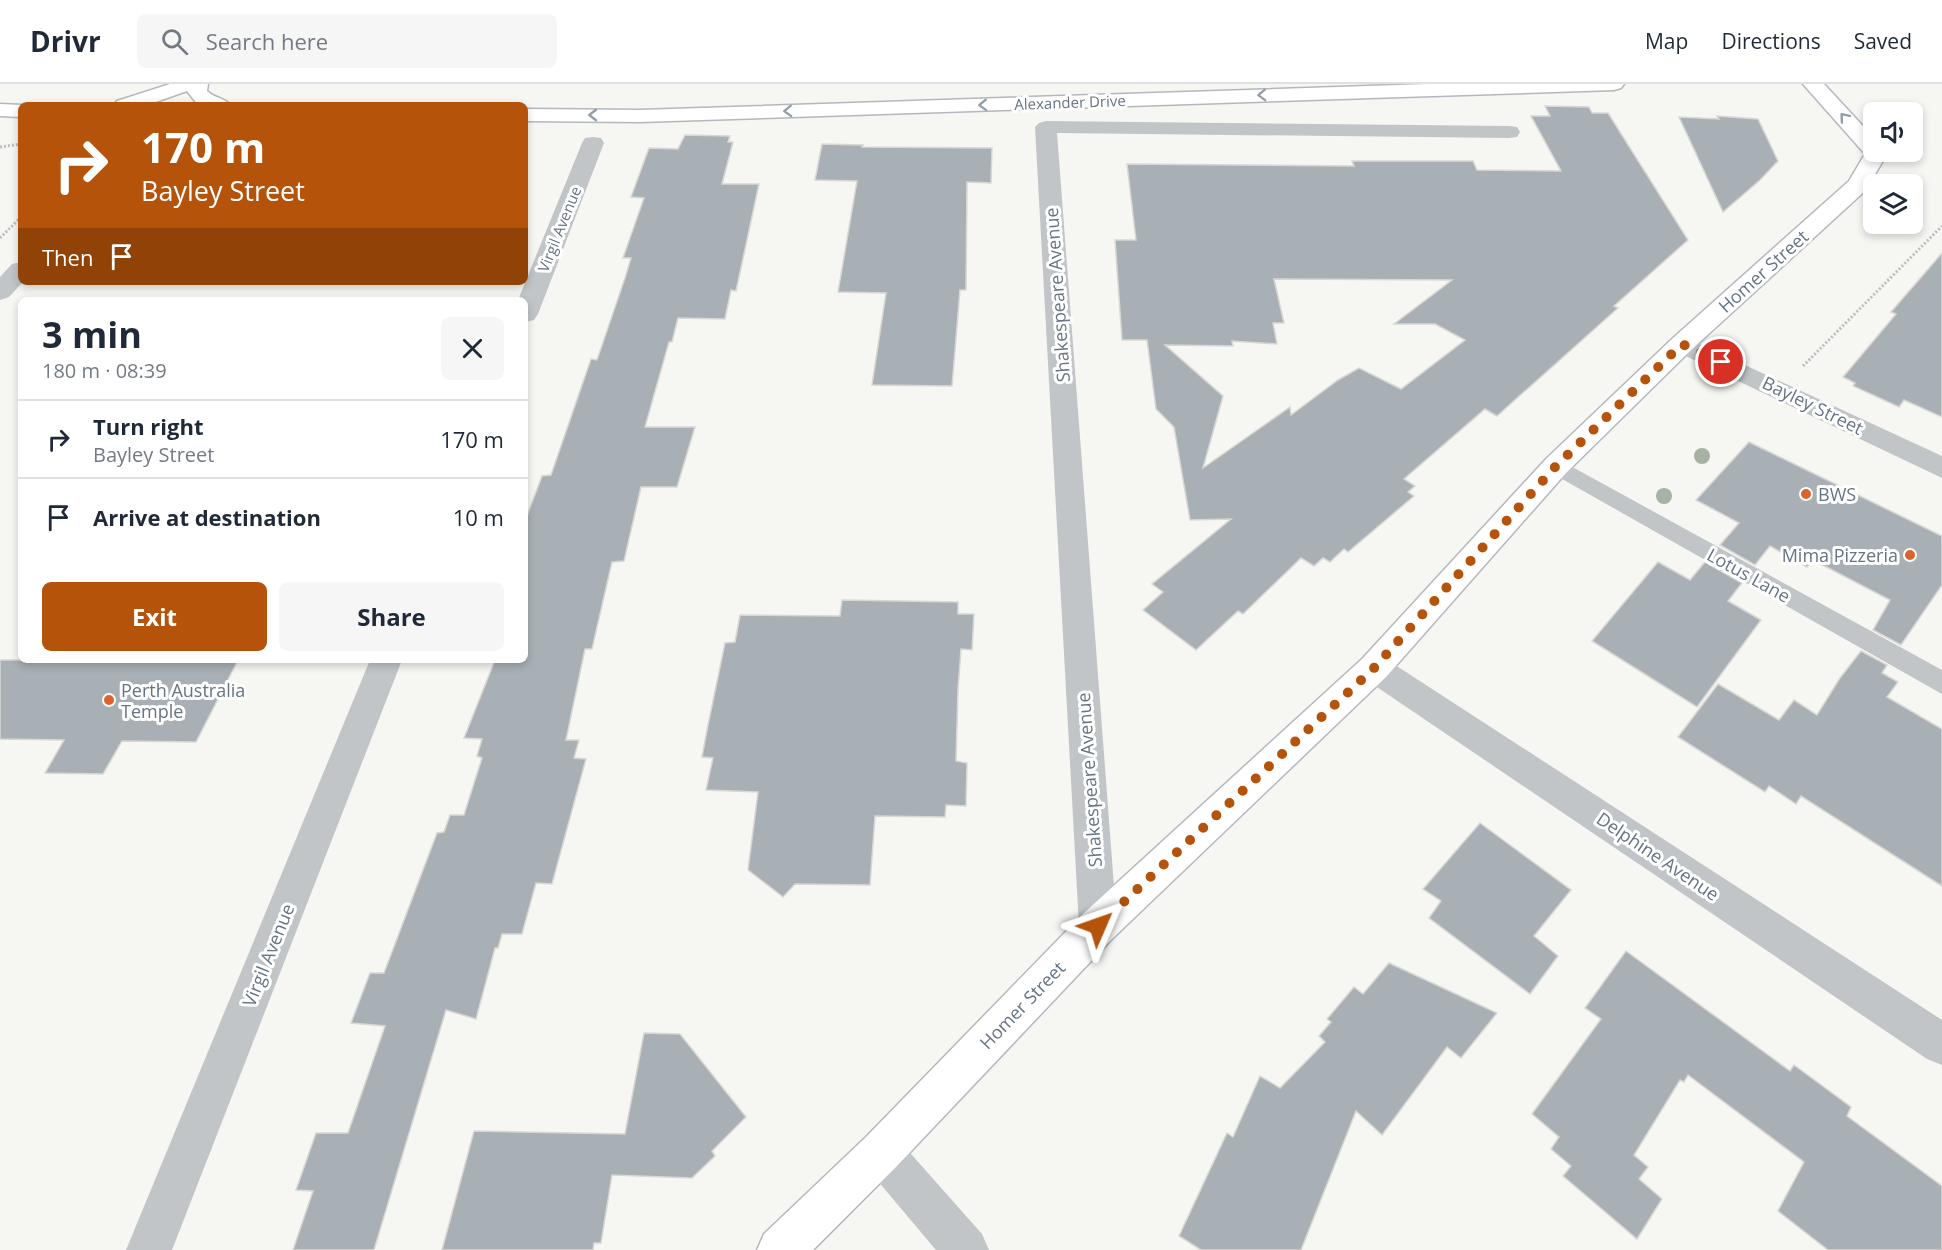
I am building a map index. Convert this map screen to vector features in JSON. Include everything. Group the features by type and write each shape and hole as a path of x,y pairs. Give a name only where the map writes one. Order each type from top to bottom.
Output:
{"street":[{"path":"135,102 168,93 186,84"},
{"path":"198,84 197,93 200,97 212,102"},
{"name":"Alexander Drive","path":"528,115 640,116 1614,84"},
{"name":"Homer Street","path":"1813,84 1863,139"},
{"path":"0,110 18,111"},
{"name":"Shakespeare Avenue","path":"1098,926 1046,127 1509,132"},
{"name":"Virgil Avenue","path":"528,306 593,143"},
{"name":"Homer Street","path":"780,1250 881,1152 1098,926 1374,668 1556,466 1682,344 1858,185 1870,162"},
{"path":"0,292 18,272"},
{"name":"Bayley Street","path":"1682,344 1942,468"},
{"name":"Virgil Avenue","path":"149,1250 385,663"},
{"name":"Delphine Avenue","path":"1374,668 1942,1044"},
{"path":"881,1152 966,1250"}],"lane":[{"name":"Lotus Lane","path":"1556,466 1942,683"}],"path":[{"path":"0,147 18,144"},
{"path":"0,238 18,220"},
{"path":"1780,389 1942,226"}],"building":[{"path":"1545,106 1589,107 1592,113 1608,113 1688,240 1614,306 1618,308 1497,416 1485,409 1404,479 1415,486 1408,492 1414,496 1348,552 1344,549 1330,562 1323,558 1314,566 1301,558 1243,614 1238,611 1196,650 1143,610 1163,592 1152,584 1231,519 1190,520 1174,427 1156,409 1147,340 1122,340 1115,240 1136,240 1127,164 1354,166 1352,161 1473,161 1477,170 1561,171 1531,116 1550,116","holes":["1274,279 1452,280 1394,324 1435,324 1465,340 1401,389 1359,368 1338,380 1291,415 1290,407 1203,468 1223,396 1165,345 1233,346 1232,341 1277,344 1273,323 1284,323"]},
{"path":"1717,116 1758,119 1778,161 1723,212 1679,117 1719,119"},
{"path":"685,135 730,136 728,142 733,142 722,184 759,184 736,291 731,290 725,319 678,318 672,342 669,342 645,427 695,427 677,487 641,487 624,561 612,562 592,649 585,649 566,740 579,740 574,758 586,759 552,884 536,883 522,934 502,934 498,948 495,948 476,1019 446,1010 374,1250 293,1250 313,1191 296,1190 316,1133 348,1133 385,1026 351,1023 370,973 384,973 437,833 444,832 450,815 464,815 482,758 477,756 482,739 464,738 494,663 528,663 528,513 542,476 551,475 591,359 597,360 625,278 631,258 623,258 644,198 631,197 649,148 678,149"},
{"path":"822,144 863,145 862,147 992,148 991,183 967,182 966,290 960,290 952,386 872,385 886,293 838,292 857,181 815,180"},
{"path":"1942,253 1942,417 1904,400 1899,407 1853,386 1855,383 1843,377 1896,314 1891,312"},
{"path":"1749,442 1942,536 1942,585 1901,645 1873,630 1890,600 1813,560 1807,567 1770,546 1755,565 1720,545 1739,523 1696,500"},
{"path":"1658,562 1690,580 1705,562 1742,583 1728,601 1761,620 1697,707 1592,641"},
{"path":"842,600 958,602 958,614 974,614 972,650 961,649 958,689 956,761 967,763 966,806 946,805 945,817 875,816 870,885 795,884 783,897 748,870 758,792 706,790 713,758 702,757 707,730 725,643 735,642 740,615 840,616"},
{"path":"1861,651 1887,665 1882,673 1898,682 1887,697 1942,729 1942,886 1801,796 1796,804 1769,786 1765,792 1678,737 1718,684 1779,720 1794,700 1817,715 1840,678"},
{"name":"Perth Australia Temple","path":"0,660 18,660 18,663 236,663 196,742 122,741 103,774 45,773 64,740 0,739"},
{"path":"1480,823 1571,890 1534,936 1558,956 1530,994 1429,918 1441,901 1423,889"},
{"path":"1626,951 1790,1071 1794,1065 1851,1107 1847,1116 1942,1186 1942,1250 1828,1250 1778,1211 1804,1162 1688,1075 1684,1082 1680,1080 1634,1155 1648,1167 1639,1179 1662,1199 1637,1239 1563,1176 1571,1166 1551,1149 1559,1137 1532,1114 1601,1019 1585,1008"},
{"path":"1389,963 1497,1013 1461,1058 1447,1047 1382,1135 1356,1111 1301,1250 1201,1250 1179,1236 1227,1133 1233,1137 1260,1076 1280,1088 1325,1042 1319,1036 1331,1022 1327,1019 1354,987 1363,994"},
{"path":"644,1033 680,1034 746,1117 712,1151 715,1156 692,1178 612,1175 601,1243 594,1243 593,1250 442,1250 474,1131 625,1134"}],"place":[{"name":"BWS","path":"1806,494"},
{"name":"Mima Pizzeria","path":"1910,555"},
{"name":"Perth Australia Temple","path":"109,700"}],"route":[{"path":"1098,926 1374,668 1556,466 1682,344 1721,362"}]}
